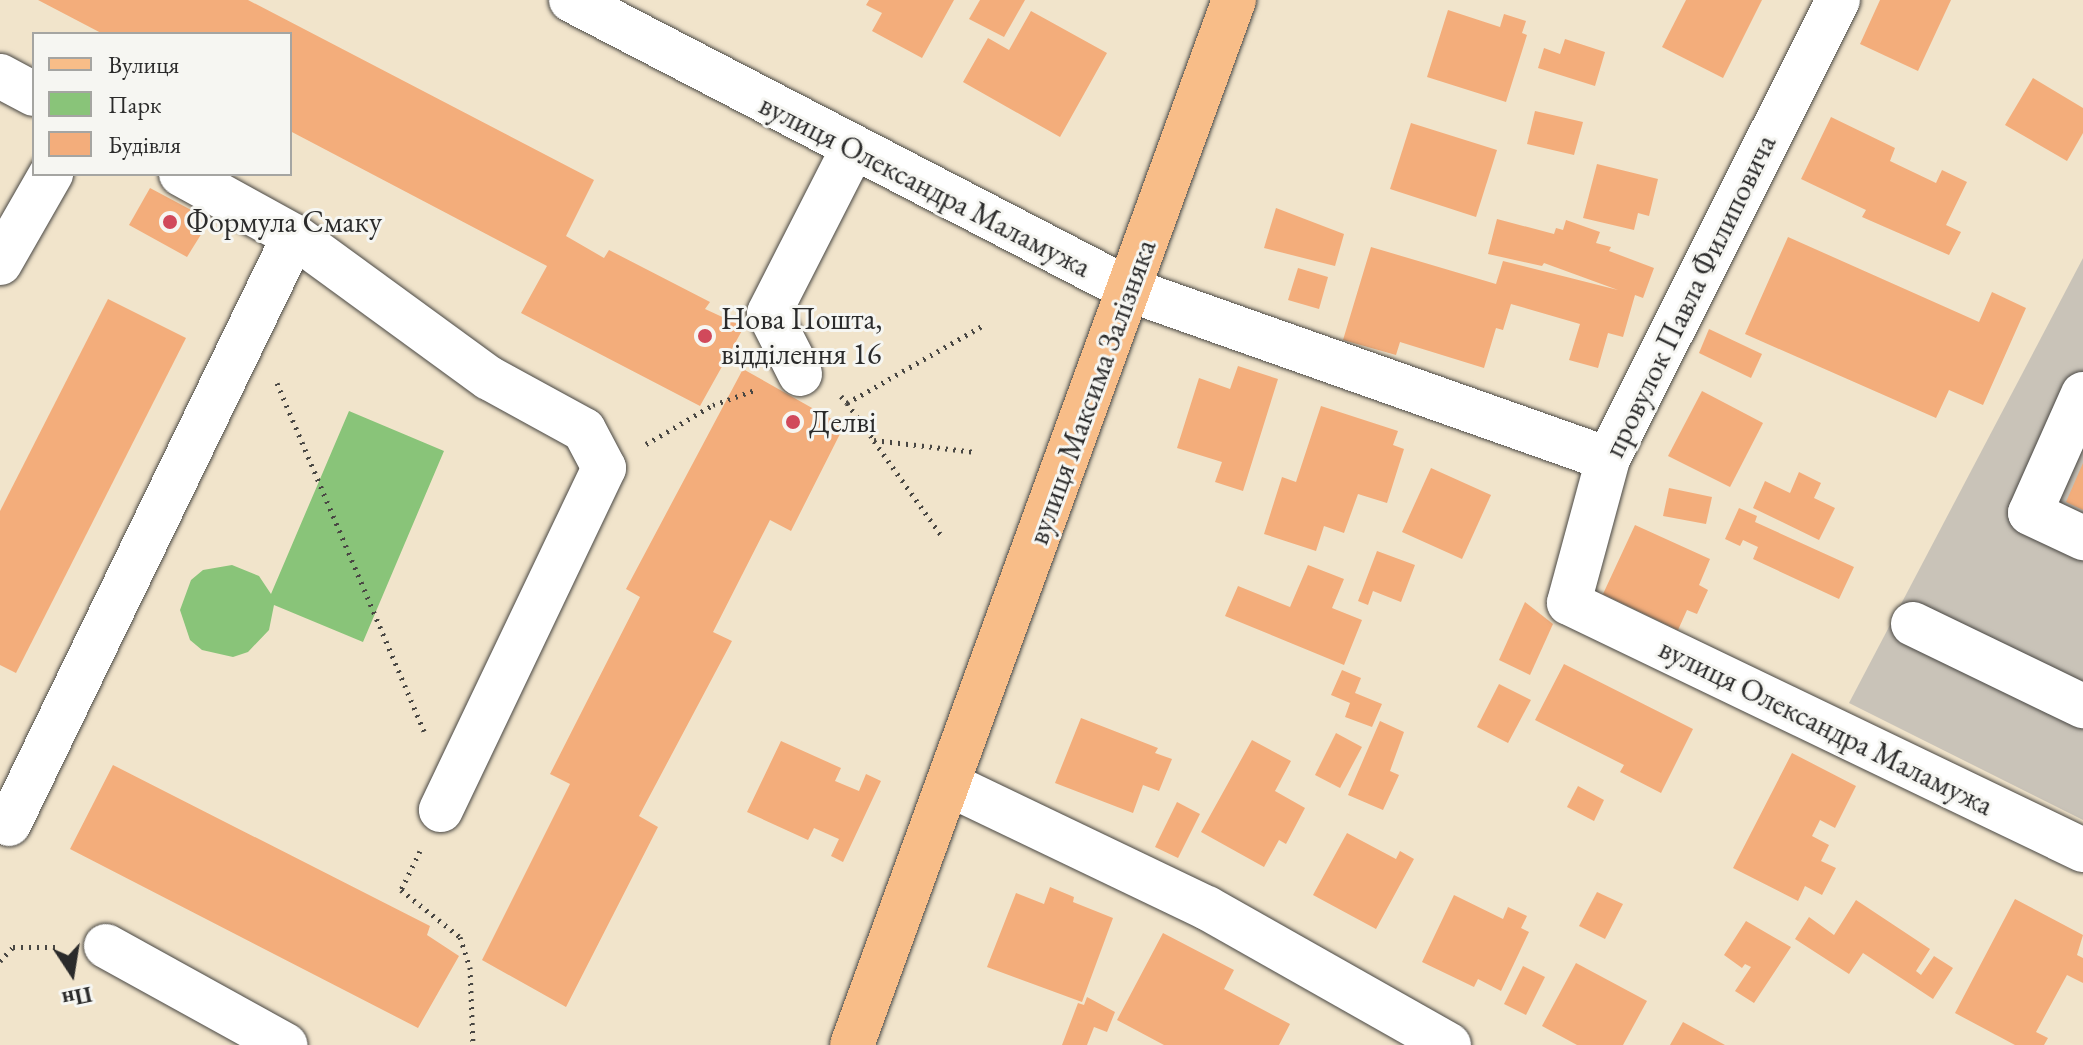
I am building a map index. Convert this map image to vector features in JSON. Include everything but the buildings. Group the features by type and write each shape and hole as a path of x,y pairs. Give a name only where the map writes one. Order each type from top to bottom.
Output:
{"main road":[{"name":"вулиця Максима Залізняка","path":"852,1045 1234,0"}],"street":[{"name":"провулок Павла Филиповича","path":"1569,603 1608,459 1838,0"},
{"name":"вулиця Олександра Маламужа","path":"596,6 853,148 1130,290 1608,459"},
{"path":"0,76 32,93"},
{"path":"800,374 769,313 853,148"},
{"path":"0,263 50,176"},
{"path":"185,176 294,236 489,378 584,430 604,468 445,801"},
{"path":"9,824 294,236"},
{"path":"2083,394 2030,513 2083,538"},
{"name":"вулиця Олександра Маламужа","path":"1569,603 2083,850"},
{"path":"1913,624 2083,706"},
{"path":"948,784 1207,908 1449,1045"},
{"path":"106,946 285,1045"}],"path":[{"path":"251,322 445,801 401,890 460,937 470,967 473,1045"},
{"path":"847,403 984,325"},
{"path":"604,468 713,405 800,374 815,365 847,403 941,535"},
{"path":"874,440 975,452"},
{"path":"0,961 13,947 106,946"}],"shaded area":[{"path":"2083,258 2083,820 1849,703"}],"green space":[{"path":"349,411 444,451 363,642 274,605 269,630 248,652 233,657 202,650 190,640 180,610 191,580 203,570 232,565 259,576 271,594"}],"place":[{"name":"Формула Смаку","path":"170,222"},
{"name":"Нова Пошта, відділення 16","path":"705,336"},
{"name":"Делві","path":"793,422"}]}
